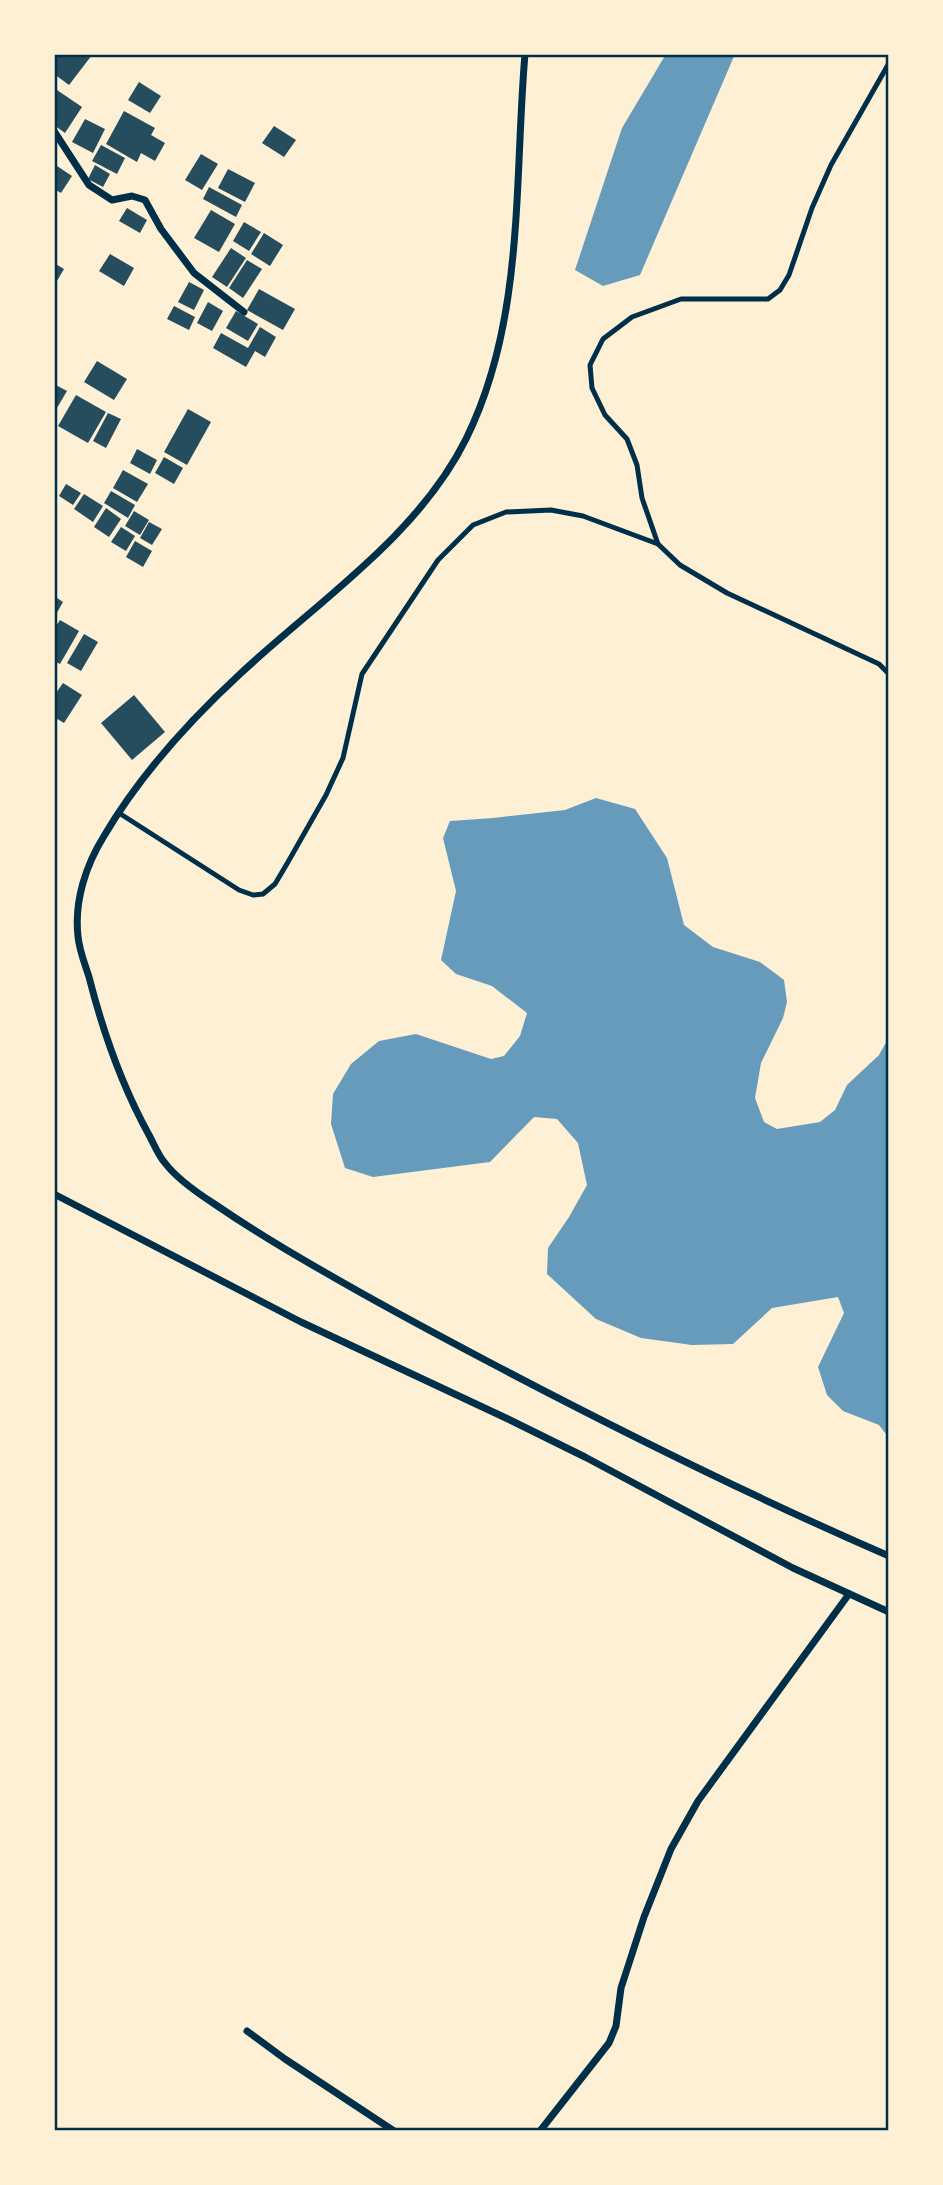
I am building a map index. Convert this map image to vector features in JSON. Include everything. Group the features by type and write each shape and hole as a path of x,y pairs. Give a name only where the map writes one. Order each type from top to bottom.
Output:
{"street":[{"path":"525,54 516,234 508,298 494,369 466,440 430,496 404,525 332,593 240,673 188,725 132,791 100,841 80,888 78,936 98,1011 131,1103 164,1163 191,1188 256,1233 365,1296 635,1438 817,1525 889,1556"},
{"path":"54,131 89,186 112,200 132,197 145,200 161,229 194,274 244,312"},
{"path":"54,1204 57,1195 301,1322 508,1419 793,1568 889,1612"},
{"path":"540,2131 609,2043 616,2026 621,1988 644,1917 671,1849 698,1801 849,1594"},
{"path":"247,2031 394,2131"}],"lane":[{"path":"658,544 642,498 637,465 627,439 605,415 593,388 590,365 603,339 632,317 681,299 768,299 780,290 789,275 812,208 831,165 889,63"},
{"path":"119,813 239,890 253,895 263,894 275,884 288,862 326,795 343,758 362,674 438,560 472,525 506,512 551,510 583,516 658,544 680,565 727,593 869,659 889,674"}],"water":[{"path":"666,54 735,54 640,275 603,286 575,270 622,128"},
{"path":"596,798 635,809 667,858 684,925 713,947 760,962 784,980 787,1002 783,1018 761,1063 755,1098 764,1122 777,1129 820,1122 835,1110 847,1085 879,1055 889,1037 889,1438 879,1425 843,1411 827,1395 818,1367 844,1313 838,1297 772,1308 733,1344 692,1345 641,1338 596,1319 547,1274 548,1248 587,1185 578,1143 557,1119 534,1117 490,1162 373,1177 345,1168 331,1124 333,1094 351,1064 379,1041 416,1034 491,1059 504,1056 520,1036 527,1013 492,986 456,974 441,960 456,891 443,838 450,821 565,810"}],"building":[{"path":"54,54 92,55 69,85 54,74"},
{"path":"139,82 161,96 150,113 128,100"},
{"path":"54,88 82,107 65,133 54,125"},
{"path":"124,111 155,128 151,135 165,143 155,161 141,153 137,162 106,144"},
{"path":"85,119 105,129 93,153 72,142"},
{"path":"274,126 296,140 284,157 262,143"},
{"path":"101,145 125,158 117,174 92,161"},
{"path":"201,154 218,164 202,190 185,180"},
{"path":"54,164 72,176 61,193 54,189"},
{"path":"95,165 110,174 103,187 88,179"},
{"path":"228,169 255,183 245,202 218,188"},
{"path":"209,187 242,205 236,217 203,199"},
{"path":"127,208 147,220 140,233 119,221"},
{"path":"211,210 235,224 219,252 194,238"},
{"path":"244,222 261,232 249,251 233,241"},
{"path":"264,233 283,245 270,266 251,254"},
{"path":"231,248 246,258 227,287 212,277"},
{"path":"110,254 134,268 124,286 99,271"},
{"path":"247,260 262,269 243,298 229,288"},
{"path":"54,263 64,269 54,286"},
{"path":"189,282 204,290 194,310 178,302"},
{"path":"259,289 295,309 283,330 247,310"},
{"path":"208,302 223,311 212,331 197,323"},
{"path":"174,306 195,317 189,330 167,319"},
{"path":"236,311 258,324 248,341 226,328"},
{"path":"260,327 276,337 265,357 255,351 246,367 213,348 221,333 248,348"},
{"path":"97,361 127,379 114,400 84,382"},
{"path":"54,384 67,391 54,413"},
{"path":"76,395 106,412 88,443 58,426"},
{"path":"188,409 211,422 187,465 164,452"},
{"path":"108,413 121,419 106,448 93,441"},
{"path":"137,449 157,460 150,474 130,463"},
{"path":"164,457 183,468 174,484 155,473"},
{"path":"123,470 148,484 137,502 113,488"},
{"path":"66,484 81,493 73,505 59,496"},
{"path":"111,491 135,505 128,518 104,503"},
{"path":"84,494 103,506 93,522 74,509"},
{"path":"106,508 121,519 109,537 94,527"},
{"path":"134,511 149,520 140,535 125,526"},
{"path":"149,522 162,529 152,545 140,538"},
{"path":"121,527 135,536 126,551 111,542"},
{"path":"135,541 152,551 143,567 126,557"},
{"path":"54,596 63,602 54,618"},
{"path":"60,620 79,631 60,664 54,661 54,629"},
{"path":"84,634 98,642 81,671 67,663"},
{"path":"63,683 82,695 64,723 54,717 54,696"},
{"path":"134,695 165,732 132,760 101,723"}]}
